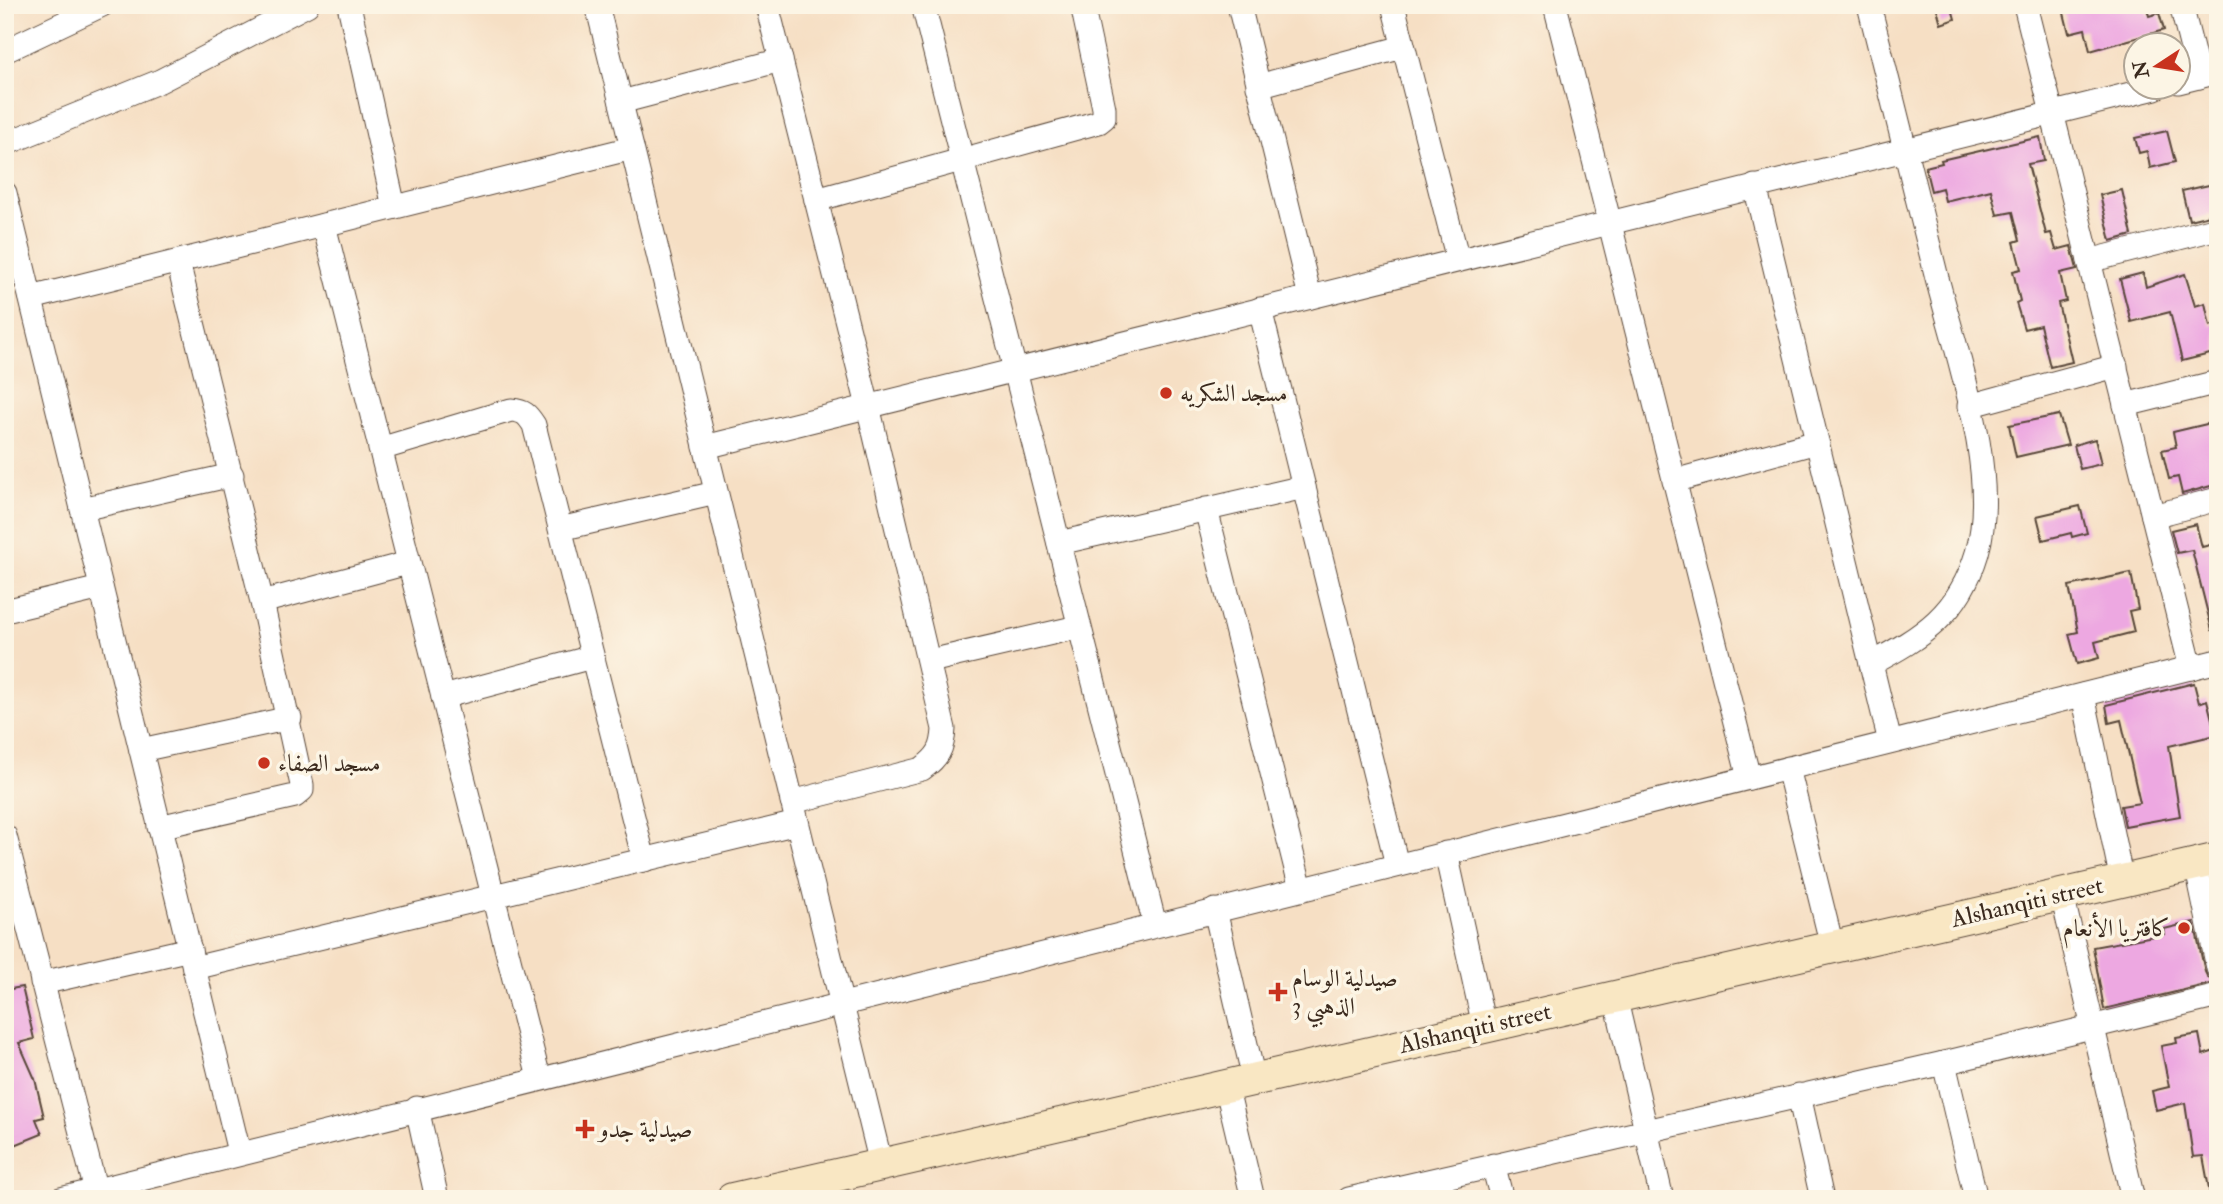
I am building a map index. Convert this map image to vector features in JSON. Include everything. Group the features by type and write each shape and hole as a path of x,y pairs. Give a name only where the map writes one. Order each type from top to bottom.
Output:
{"street":[{"path":"5,51 102,5"},
{"path":"5,144 160,81 307,5"},
{"path":"349,5 394,207"},
{"path":"597,5 881,1164"},
{"path":"42,983 192,958 493,896 644,860 795,813 922,769 936,759 943,747 944,729 930,661 767,5"},
{"path":"923,5 1155,925"},
{"path":"816,200 1093,127 1104,118 1082,5"},
{"path":"1239,5 1310,297"},
{"path":"1393,5 1458,260"},
{"path":"1555,5 1749,778"},
{"path":"1869,5 1969,407 1985,490 1978,552 1968,578 1945,615 1928,630 1871,664"},
{"path":"2025,5 2191,668"},
{"path":"2181,5 2198,77"},
{"path":"1258,86 1403,47"},
{"path":"621,102 781,60"},
{"path":"705,447 2122,96"},
{"path":"31,299 632,148"},
{"path":"1755,187 1890,742"},
{"path":"5,194 12,250 31,299 239,1153"},
{"path":"324,225 539,1078"},
{"path":"2089,261 2218,228"},
{"path":"159,827 299,794 302,785 290,718 178,262"},
{"path":"1260,309 1397,865"},
{"path":"1969,407 2116,366"},
{"path":"2125,405 2218,382"},
{"path":"380,449 511,410 522,411 534,425 644,860"},
{"path":"1674,481 1817,442"},
{"path":"82,509 232,475"},
{"path":"1059,543 1304,486"},
{"path":"560,529 716,492"},
{"path":"2153,516 2218,499"},
{"path":"1206,509 1301,889"},
{"path":"262,601 408,563"},
{"path":"5,611 101,587"},
{"path":"930,661 1079,627"},
{"path":"443,697 592,657"},
{"path":"61,1199 97,1194 239,1153 417,1108 2218,661"},
{"path":"2083,695 2122,881"},
{"path":"141,750 290,718"},
{"path":"1788,768 1832,946"},
{"path":"5,836 97,1194"},
{"path":"1446,853 1484,1026"},
{"path":"2207,861 2218,968"},
{"name":"Alshanqiti street","path":"732,1199 779,1194 881,1164 2207,861"},
{"path":"2062,895 2133,1199"},
{"path":"1215,910 1240,1082 1252,1199"},
{"path":"1615,996 1662,1199"},
{"path":"1349,1199 1408,1192 1493,1165 1944,1063 2218,996"},
{"path":"1944,1063 1976,1199"},
{"path":"1799,1095 1822,1199"},
{"path":"417,1108 437,1199"},
{"path":"1493,1165 1502,1199"}],"building":[{"path":"1936,5 1951,5 1955,19 1941,24"},
{"path":"2062,5 2146,5 2149,16 2159,13 2164,30 2122,32 2122,42 2090,51 2085,29 2069,33"},
{"path":"2167,131 2175,162 2150,168 2147,151 2139,153 2135,138"},
{"path":"2040,137 2044,161 2028,164 2046,234 2051,233 2056,250 2071,246 2077,269 2060,273 2066,301 2058,303 2072,362 2050,367 2040,325 2024,329 2016,303 2020,301 2013,271 2021,269 2014,242 2020,240 2013,212 1997,215 1991,190 1945,201 1942,188 1931,191 1925,167 1942,163 1941,160"},
{"path":"2218,183 2218,213 2189,220 2182,191"},
{"path":"2122,190 2132,235 2111,241 2100,195"},
{"path":"2143,273 2146,287 2185,274 2195,306 2205,303 2210,326 2215,324 2218,352 2182,361 2170,312 2131,322 2120,279"},
{"path":"2059,415 2068,445 2016,457 2009,425"},
{"path":"2211,423 2212,426 2218,425 2218,484 2182,494 2178,477 2169,479 2162,450 2176,447 2173,432"},
{"path":"2095,439 2101,464 2080,469 2074,445"},
{"path":"2080,506 2087,533 2072,537 2071,533 2043,540 2037,516"},
{"path":"2196,524 2202,547 2218,543 2218,629 2212,630 2192,550 2177,553 2171,530"},
{"path":"2131,573 2138,609 2129,611 2134,632 2095,642 2099,658 2077,664 2069,634 2078,632 2069,586"},
{"path":"2194,683 2199,703 2207,700 2216,735 2169,746 2180,816 2125,826 2121,806 2140,803 2121,720 2109,723 2106,705"},
{"path":"2194,922 2205,972 2208,978 2218,982 2104,1009 2093,947 2165,934 2164,929"},
{"path":"22,987 34,1039 19,1043 35,1079 44,1117 36,1119 42,1134 5,1149 5,990"},
{"path":"2199,1034 2203,1055 2218,1050 2218,1117 2215,1118 2218,1193 2210,1194 2203,1156 2193,1157 2185,1103 2156,1110 2152,1091 2169,1087 2161,1046 2177,1043 2176,1038"}],"place":[{"name":"مسجد الشكريه","path":"1166,393"},
{"name":"مسجد الصفاء","path":"264,763"},
{"name":"كافتريا الأنعام","path":"2184,928"},
{"name":"صيدلية الوسام الذهبي 3","path":"1278,992"},
{"name":"صيدلية جدو","path":"585,1129"}]}
